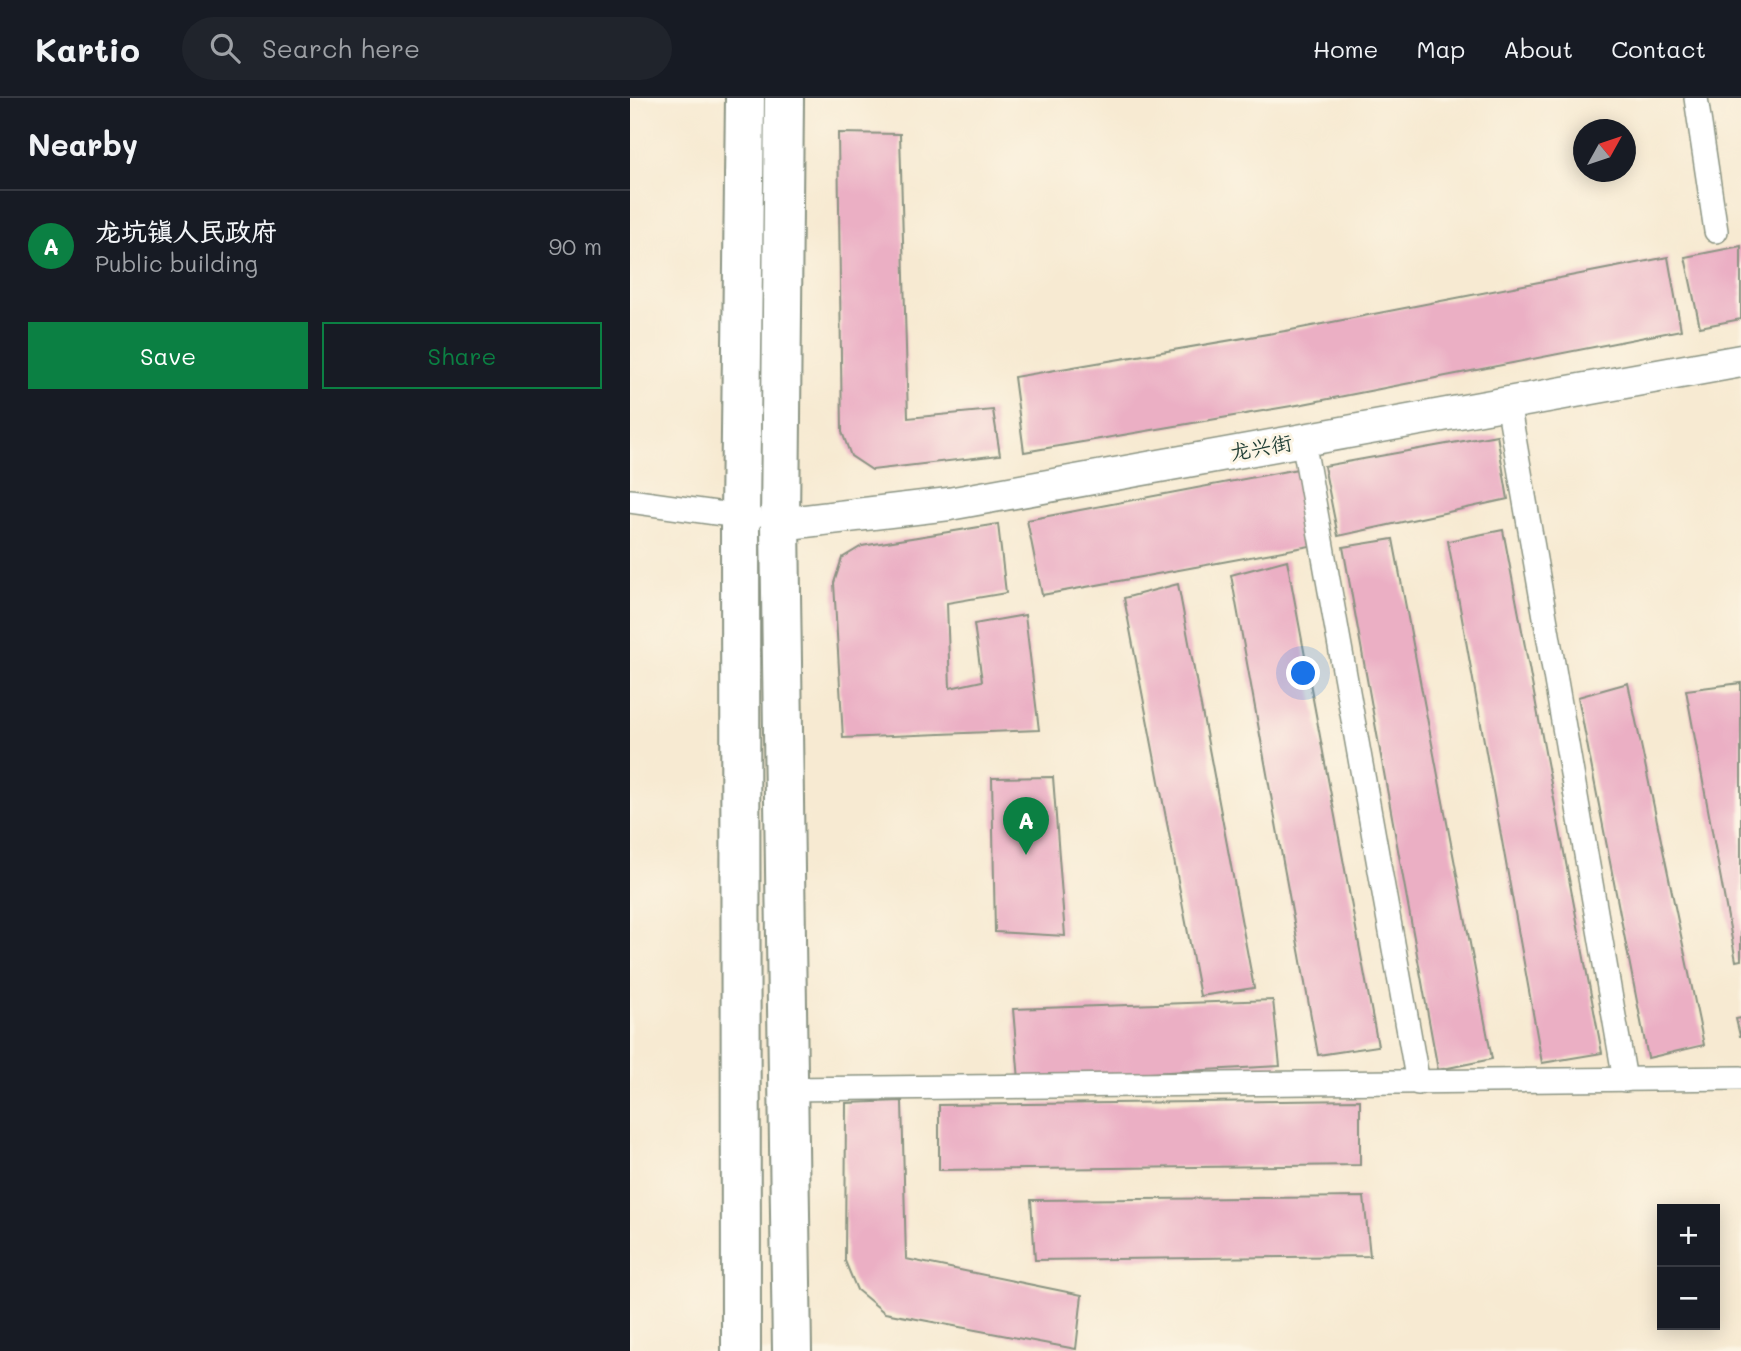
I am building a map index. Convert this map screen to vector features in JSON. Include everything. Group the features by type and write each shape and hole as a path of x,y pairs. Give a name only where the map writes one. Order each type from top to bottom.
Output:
{"highway":[{"path":"741,1351 740,516 745,98"},
{"path":"783,98 780,524 792,1351"}],"street":[{"path":"1696,98 1716,231"},
{"name":"龙兴街","path":"780,524 949,504 1741,361"},
{"path":"1508,403 1625,1080"},
{"path":"1303,440 1418,1083"},
{"path":"630,501 780,524"},
{"path":"788,1089 1741,1078"}],"building":[{"path":"838,133 900,134 908,418 993,410 1000,455 872,470 851,456 842,432"},
{"path":"1741,246 1741,319 1700,327 1685,257"},
{"path":"1668,257 1681,330 1303,404 1024,452 1014,377 1291,330"},
{"path":"1497,435 1508,499 1338,536 1324,466"},
{"path":"1308,467 1321,544 1042,595 1027,520"},
{"path":"998,524 1006,593 947,603 950,688 982,681 974,624 1025,615 1039,730 843,738 834,583 842,558 862,546"},
{"path":"1503,530 1602,1053 1542,1063 1448,541"},
{"path":"1393,539 1492,1059 1438,1070 1343,547"},
{"path":"1287,560 1378,1046 1318,1055 1231,575"},
{"path":"1178,584 1254,988 1200,996 1124,598"},
{"path":"1628,683 1704,1045 1648,1058 1578,697"},
{"path":"1741,683 1741,960 1736,961 1686,690"},
{"path":"1053,777 1065,936 995,932 992,778"},
{"path":"1273,1000 1280,1066 1019,1080 1013,1009"},
{"path":"1741,1018 1741,1036 1740,1036 1736,1019"},
{"path":"1360,1100 1360,1165 939,1170 939,1105"},
{"path":"902,1101 906,1259 1082,1295 1076,1349 885,1313 857,1290 845,1261 846,1103"},
{"path":"1364,1197 1370,1256 1035,1260 1031,1200"}],"place":[{"name":"龙坑镇人民政府","path":"1026,855"}]}
